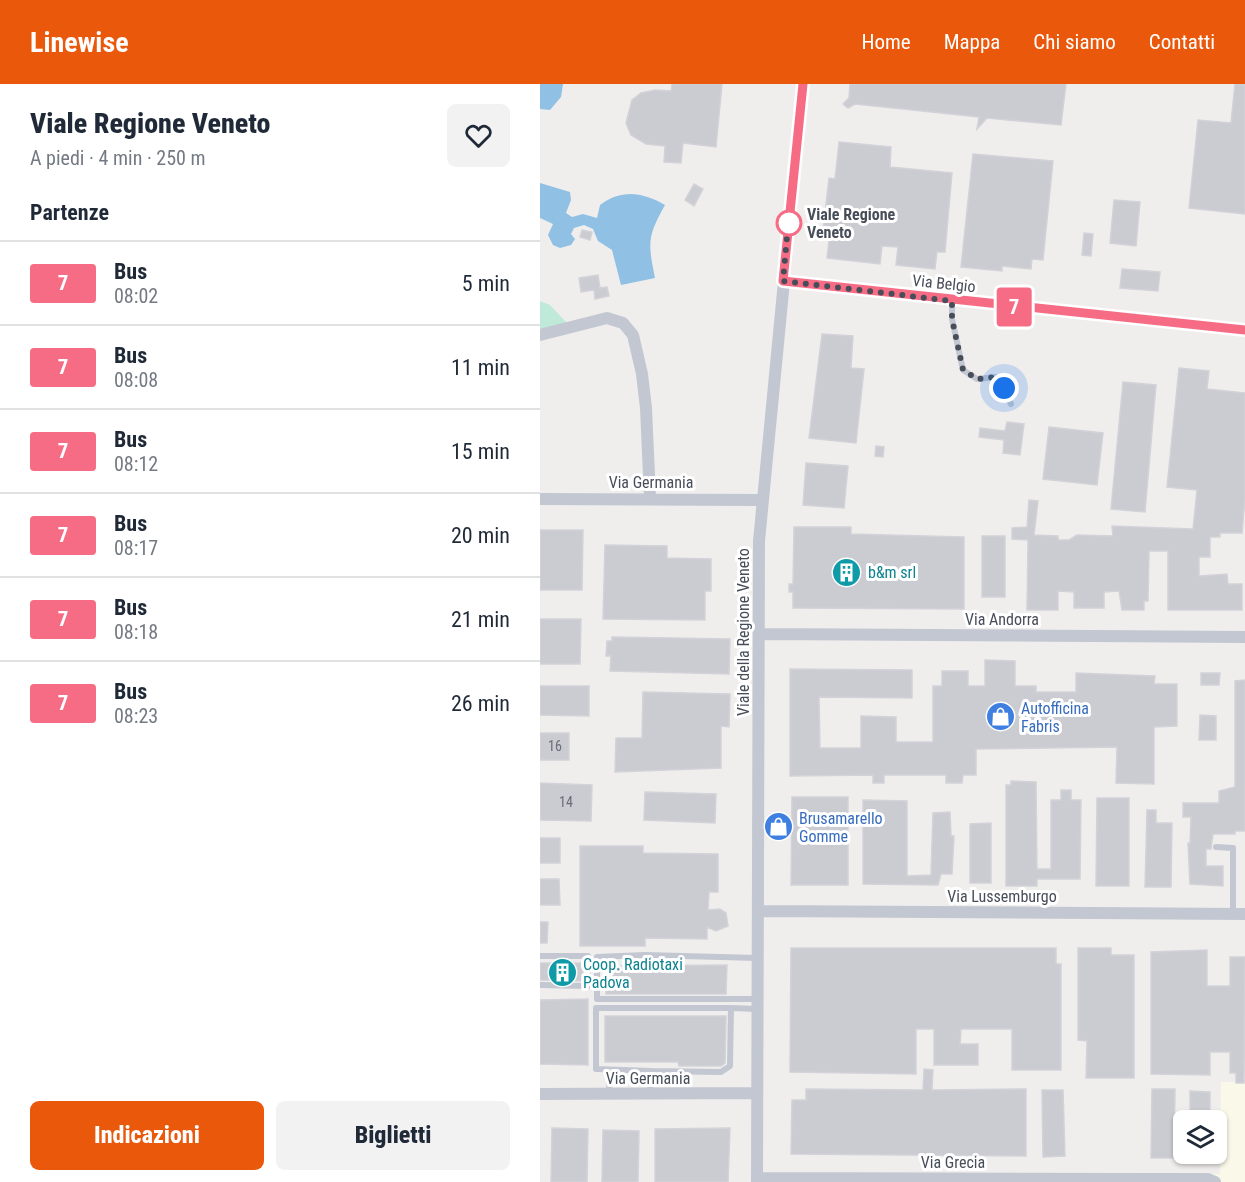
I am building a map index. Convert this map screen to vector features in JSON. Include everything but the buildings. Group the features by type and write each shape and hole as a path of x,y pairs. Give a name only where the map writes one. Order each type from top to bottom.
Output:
{"street":[{"name":"Viale della Regione Veneto","path":"757,1180 761,500 803,84"},
{"name":"Via Belgio","path":"783,281 952,301 1245,330"},
{"path":"540,335 608,318 623,323 633,335 642,374 646,408 650,498"},
{"name":"Via Germania","path":"540,499 761,500"},
{"name":"Via Andorra","path":"759,634 1245,637"},
{"name":"Via Lussemburgo","path":"758,911 1239,914"},
{"name":"Via Germania","path":"540,1094 756,1093"},
{"name":"Via Grecia","path":"757,1180 1208,1179 1215,1182"}],"lane":[{"path":"952,301 952,319 963,370 977,379 996,377 1011,404"},
{"path":"1216,847 1233,848 1239,914"},
{"path":"757,1004 597,999 597,957 645,955 758,958"},
{"path":"540,956 588,956 588,986 540,986"},
{"path":"731,1008 730,1066 727,1070 596,1069 596,1008 731,1008 757,1004"},
{"path":"609,1095 610,1070"},
{"path":"650,1094 651,1071"}],"shaded area":[{"path":"1221,1082 1245,1082 1245,1182 1149,1182 1149,1175 1220,1174 1220,1164 1227,1164 1227,1110 1221,1110"}],"green space":[{"path":"540,301 550,305 567,323 540,330"}],"water":[{"path":"540,84 563,84 561,97 550,110 540,109"},
{"path":"540,183 570,192 571,200 566,213 572,217 583,214 597,218 600,205 616,196 640,195 665,205 655,225 651,240 650,248 655,278 621,285 612,250 598,241 593,229 584,225 574,228 571,234 575,239 571,245 560,248 553,245 548,235 553,224 540,218"}],"bus line":[{"name":"7","path":"803,84 783,281 952,301 1245,330"}],"place":[{"name":"Viale Regione Veneto","path":"789,223"},
{"name":"b&m srl","path":"847,572"},
{"name":"Autofficina Fabris","path":"1000,717"},
{"name":"Brusamarello Gomme","path":"778,827"},
{"name":"Coop. Radiotaxi Padova","path":"562,973"}],"route":[{"path":"789,223 789,215 783,281 952,301 952,319 963,370 977,379 996,377 1004,388"}]}
